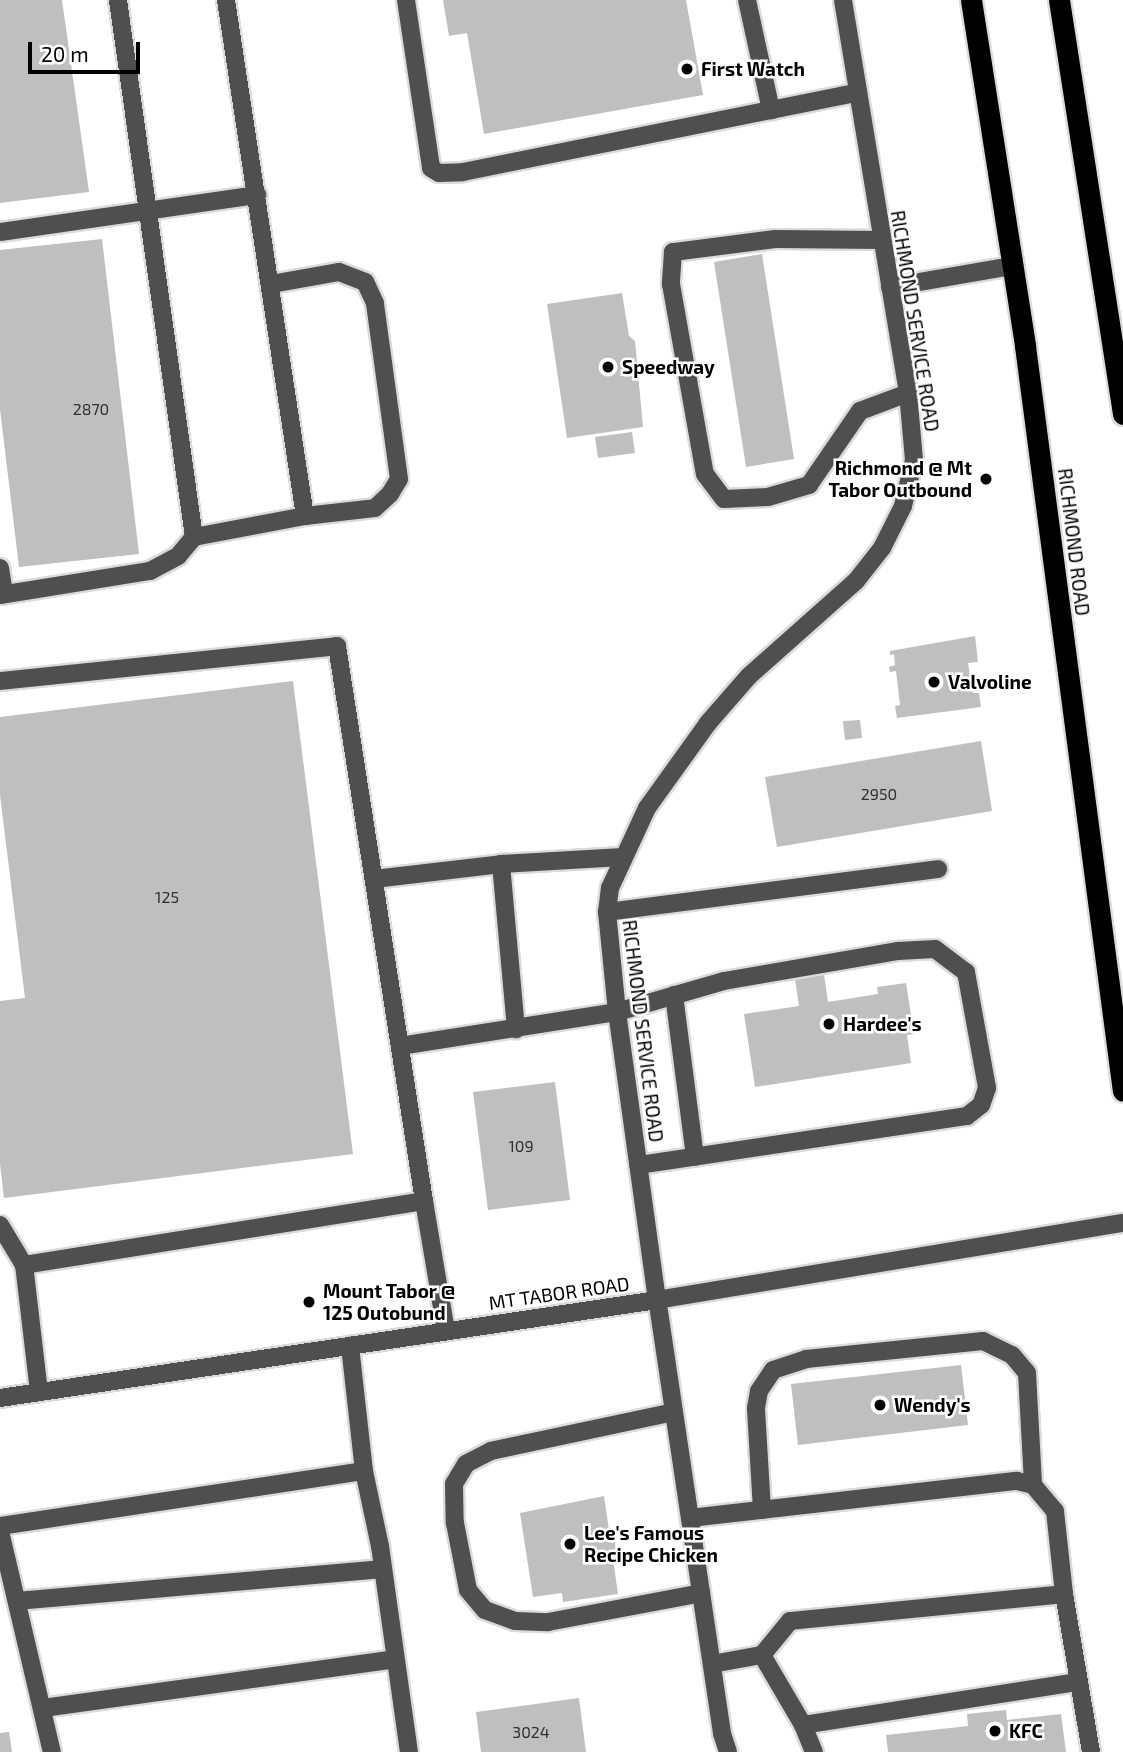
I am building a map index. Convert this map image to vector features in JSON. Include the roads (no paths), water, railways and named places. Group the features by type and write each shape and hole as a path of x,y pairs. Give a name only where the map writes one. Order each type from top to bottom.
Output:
{"highway":[{"name":"RICHMOND ROAD","path":"971,0 1012,266 1123,1091"},
{"path":"1059,0 1123,414"}],"street":[{"path":"118,0 194,537"},
{"path":"226,0 305,516"},
{"path":"406,0 431,168 439,173 463,172 858,92"},
{"path":"747,0 771,110"},
{"name":"RICHMOND SERVICE ROAD","path":"728,1752 722,1733 657,1300 617,1012 607,912 610,888 647,807 708,723 749,677 856,581 882,548 903,506 914,460 908,393 843,0"},
{"path":"0,232 257,195"},
{"path":"882,240 775,239 673,252 671,284 705,474 724,499 768,497 809,485 860,411 908,393"},
{"path":"890,287 1012,266"},
{"path":"0,568 2,595 150,570 178,556 194,537 305,516 375,508 390,494 399,480 376,303 365,282 339,272 271,284"},
{"path":"0,681 337,646 446,1331"},
{"path":"374,879 501,864 623,857"},
{"path":"501,864 516,1029"},
{"path":"607,912 938,869"},
{"path":"400,1046 617,1012 724,981 885,953 935,950 966,972 987,1088 981,1105 967,1116 639,1165"},
{"path":"674,995 695,1157"},
{"path":"24,1265 424,1200"},
{"name":"MT TABOR ROAD","path":"0,1398 657,1300 1123,1223"},
{"path":"0,1226 24,1265 39,1392"},
{"path":"762,1510 756,1408 759,1391 773,1370 806,1359 983,1341 1012,1355 1027,1373 1033,1485"},
{"path":"350,1346 364,1471 383,1569 409,1752"},
{"path":"674,1412 491,1451 466,1464 454,1484 455,1523 468,1590 485,1610 514,1621 548,1622 701,1593"},
{"path":"52,1752 0,1528 364,1471"},
{"path":"690,1518 986,1483 1017,1481 1033,1485 1055,1511 1064,1594 1091,1752"},
{"path":"17,1601 383,1569"},
{"path":"712,1664 762,1655 790,1621 1064,1594"},
{"path":"762,1655 803,1725 814,1752"},
{"path":"43,1708 395,1659"},
{"path":"803,1725 1079,1682"}],"place":[{"name":"First Watch","path":"687,69"},
{"name":"Speedway","path":"608,367"},
{"name":"Richmond @ Mt Tabor Outbound","path":"986,479"},
{"name":"Valvoline","path":"934,682"},
{"name":"Hardee's","path":"829,1024"},
{"name":"Mount Tabor @ 125 Outobund","path":"309,1302"},
{"name":"Wendy's","path":"880,1405"},
{"name":"Lee's Famous Recipe Chicken","path":"570,1544"},
{"name":"KFC","path":"995,1731"}]}
